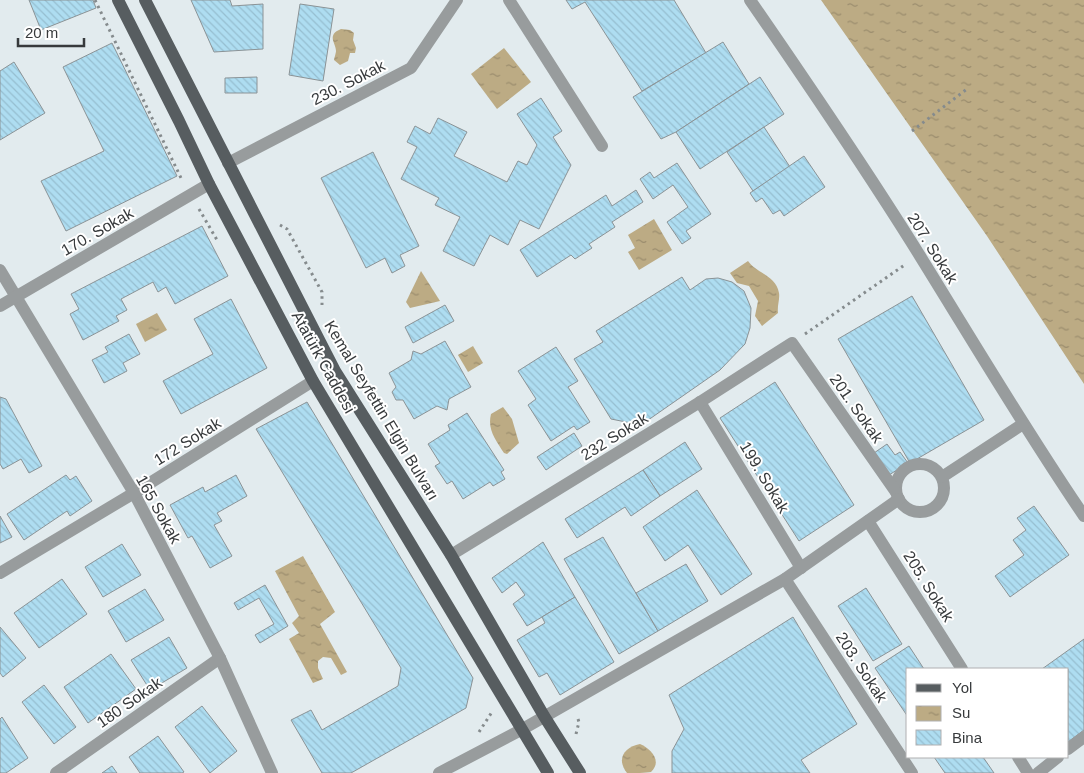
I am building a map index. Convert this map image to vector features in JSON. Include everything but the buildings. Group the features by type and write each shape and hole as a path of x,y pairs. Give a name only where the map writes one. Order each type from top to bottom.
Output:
{"main road":[{"name":"Atatürk Caddesi","path":"118,0 209,184 314,381 521,730"},
{"name":"Kemal Seyfettin Elgin Bulvarı","path":"146,0 335,371 451,555 544,716 580,773"},
{"path":"521,730 548,773"}],"street":[{"name":"230. Sokak","path":"228,163 411,68 456,0"},
{"path":"509,0 602,146"},
{"name":"207. Sokak","path":"750,0 818,99 919,255 1023,424 1084,516"},
{"name":"170. Sokak","path":"0,306 209,184"},
{"name":"165 Sokak","path":"0,270 134,493 220,658 272,773"},
{"name":"232 Sokak","path":"451,555 700,402 792,343"},
{"name":"201. Sokak","path":"792,343 898,496"},
{"name":"172 Sokak","path":"0,573 134,493 314,381"},
{"name":"199. Sokak","path":"700,402 801,568"},
{"path":"942,477 1023,424"},
{"path":"921,464 929,466 942,477 945,492 942,499 932,510 924,512 909,510 898,496 896,484 905,470 912,466 921,464"},
{"path":"439,773 521,730 785,579 868,521 898,496"},
{"name":"205. Sokak","path":"868,521 961,668"},
{"name":"203. Sokak","path":"785,579 912,773"},
{"name":"180 Sokak","path":"56,773 220,658"},
{"path":"1069,748 1084,736"},
{"path":"1019,758 1028,773"},
{"path":"1038,773 1057,758"}],"path":[{"path":"912,131 967,88"},
{"path":"275,222 287,229 322,292 322,309"},
{"path":"792,343 919,255"},
{"path":"570,701 579,722 575,738"}],"water":[{"path":"821,0 1084,0 1084,384 987,236"},
{"path":"341,29 350,30 354,33 353,40 356,48 355,53 350,53 348,61 340,65 334,60 336,48 333,36 336,31"},
{"path":"504,48 531,82 497,109 471,74"},
{"path":"654,219 672,250 639,270 628,252 635,248 628,235"},
{"path":"748,261 774,282 779,293 778,313 762,326 755,316 758,301 749,286 737,283 730,273"},
{"path":"421,271 440,301 410,308 406,302"},
{"path":"157,313 167,330 145,342 136,324"},
{"path":"473,346 483,363 468,372 458,355"},
{"path":"503,407 512,419 519,443 507,454 504,453 495,439 490,425 491,414"},
{"path":"303,556 335,612 320,624 347,672 341,675 331,658 323,657 318,661 318,668 323,679 313,683 289,639 299,633 292,623 299,616 275,571"},
{"path":"640,744 654,755 656,764 651,772 627,773 622,763 623,754 630,748"}]}
